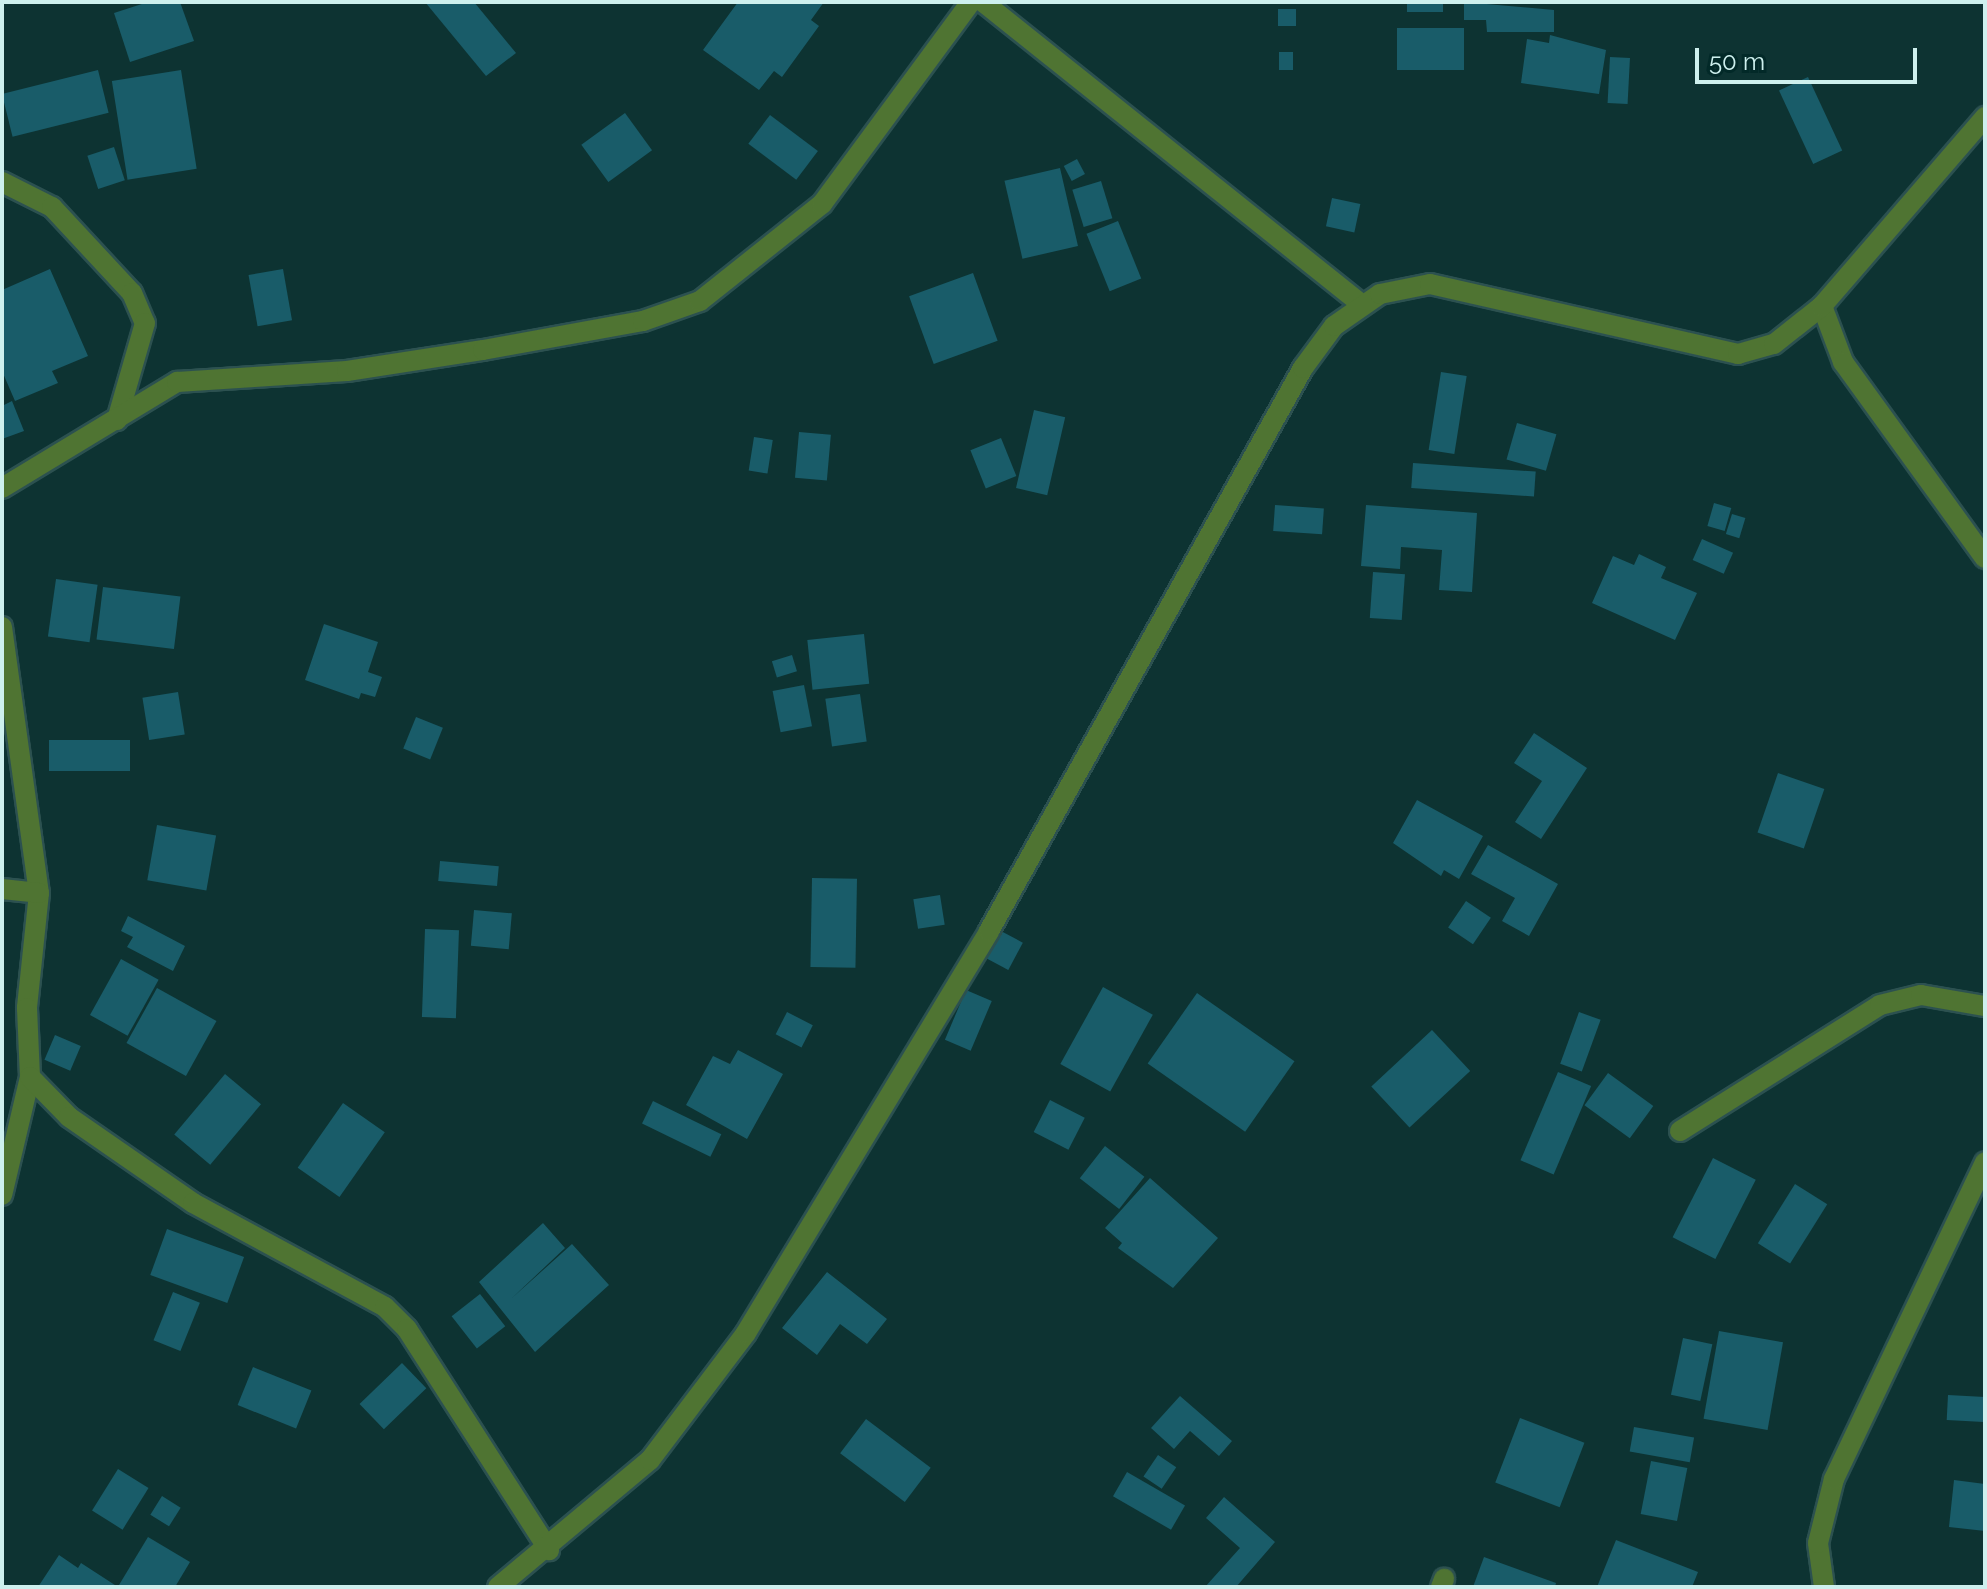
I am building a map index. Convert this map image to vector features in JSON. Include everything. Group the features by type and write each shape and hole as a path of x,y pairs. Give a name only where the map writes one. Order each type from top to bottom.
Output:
{"street":[{"path":"2,488 117,422 148,394 177,382 347,371 483,350 643,321 700,301 822,204 971,2"},
{"path":"983,2 1361,304"},
{"path":"498,1587 549,1550 650,1460 746,1333 989,931 1303,368 1334,326 1361,304 1405,287 1456,286 1738,354 1774,344 1822,306 1985,117"},
{"path":"2,182 52,207 132,293 145,323 117,422"},
{"path":"1822,306 1843,362 1985,558"},
{"path":"2,627 39,893 27,1008 30,1077 2,1195"},
{"path":"2,889 39,893"},
{"path":"1680,1131 1880,1005 1921,995 1985,1006"},
{"path":"30,1077 69,1117 193,1203 385,1307 407,1329 549,1550"},
{"path":"1824,1587 1818,1543 1834,1479 1985,1162"}],"building":[{"path":"148,2 180,2 194,41 130,62 114,13"},
{"path":"425,2 474,2 516,53 486,76"},
{"path":"738,2 824,2 811,20 819,26 782,77 774,71 759,90 703,50"},
{"path":"1407,2 1443,2 1443,12 1407,12"},
{"path":"1464,2 1554,10 1554,32 1487,32 1486,20 1464,20"},
{"path":"1278,9 1296,9 1296,26 1278,26"},
{"path":"1397,28 1464,28 1464,70 1397,70"},
{"path":"1550,35 1606,50 1599,94 1521,83 1527,39 1549,43"},
{"path":"1279,52 1293,52 1293,70 1279,70"},
{"path":"1610,57 1630,58 1628,104 1608,103"},
{"path":"98,70 109,113 13,137 2,94"},
{"path":"181,70 197,169 128,180 112,81"},
{"path":"1808,77 1842,150 1813,164 1779,91"},
{"path":"625,113 652,150 608,182 581,145"},
{"path":"770,115 818,151 796,180 748,144"},
{"path":"114,147 125,180 98,189 87,156"},
{"path":"1077,159 1085,174 1072,181 1064,166"},
{"path":"1060,168 1078,246 1022,259 1004,181"},
{"path":"1101,181 1112,218 1084,227 1072,190"},
{"path":"1332,198 1360,204 1354,232 1326,226"},
{"path":"1118,221 1141,278 1110,291 1086,234"},
{"path":"50,269 88,356 52,371 58,383 15,401 2,371 2,290"},
{"path":"283,269 292,320 258,326 249,275"},
{"path":"973,273 998,341 934,364 909,296"},
{"path":"1441,372 1467,376 1454,454 1429,450"},
{"path":"12,401 24,431 2,439 2,406"},
{"path":"1034,410 1065,417 1047,495 1016,488"},
{"path":"1517,423 1556,434 1546,471 1507,460"},
{"path":"799,432 831,435 827,481 795,478"},
{"path":"754,437 773,440 767,474 749,471"},
{"path":"1001,438 1016,476 986,488 970,450"},
{"path":"1413,463 1536,472 1534,497 1411,488"},
{"path":"1714,503 1731,508 1725,531 1707,526"},
{"path":"1275,505 1324,508 1322,534 1273,531"},
{"path":"1366,505 1477,513 1472,592 1439,590 1442,550 1401,547 1400,569 1361,566"},
{"path":"1732,514 1745,518 1739,538 1726,534"},
{"path":"1702,539 1733,553 1724,574 1693,560"},
{"path":"1639,554 1666,567 1661,578 1697,593 1675,640 1592,603 1613,556 1634,565"},
{"path":"1373,572 1405,574 1402,620 1370,618"},
{"path":"56,579 98,585 90,642 48,636"},
{"path":"103,587 180,597 174,649 97,640"},
{"path":"324,624 378,642 368,672 382,677 375,697 361,693 359,699 305,680"},
{"path":"864,634 869,684 813,690 807,640"},
{"path":"792,655 797,671 777,677 772,661"},
{"path":"804,685 812,726 781,732 773,691"},
{"path":"178,692 185,734 149,740 142,698"},
{"path":"860,694 867,742 832,746 825,699"},
{"path":"416,717 443,728 430,759 403,749"},
{"path":"1534,733 1587,768 1541,839 1515,822 1542,781 1514,763"},
{"path":"49,740 130,740 130,771 49,771"},
{"path":"1778,773 1824,789 1804,849 1757,833"},
{"path":"1417,800 1483,836 1459,879 1444,870 1441,876 1393,843"},
{"path":"157,825 216,835 206,891 147,880"},
{"path":"1488,845 1558,884 1529,936 1502,921 1515,898 1471,874"},
{"path":"440,861 499,866 497,886 438,881"},
{"path":"812,878 857,879 855,968 810,967"},
{"path":"940,895 945,925 918,929 913,899"},
{"path":"1466,901 1491,918 1473,944 1448,928"},
{"path":"474,910 512,913 509,949 471,946"},
{"path":"128,916 185,946 173,971 127,947 133,937 121,931"},
{"path":"425,929 459,930 456,1018 422,1017"},
{"path":"999,930 1023,943 1008,970 984,957"},
{"path":"121,959 159,980 128,1036 90,1015"},
{"path":"1103,987 1153,1015 1110,1092 1060,1064"},
{"path":"157,988 216,1021 186,1076 126,1043"},
{"path":"966,990 992,1001 971,1051 945,1040"},
{"path":"1197,993 1294,1061 1245,1132 1148,1063"},
{"path":"787,1012 813,1025 801,1047 776,1034"},
{"path":"1579,1012 1601,1020 1582,1072 1560,1064"},
{"path":"1432,1030 1470,1071 1409,1128 1371,1087"},
{"path":"55,1035 81,1046 70,1071 44,1060"},
{"path":"738,1050 783,1074 747,1139 686,1105 713,1056 730,1064"},
{"path":"1558,1072 1591,1086 1554,1174 1520,1160"},
{"path":"1608,1073 1653,1106 1630,1138 1584,1105"},
{"path":"225,1074 261,1104 210,1165 174,1135"},
{"path":"1050,1100 1085,1118 1068,1150 1034,1132"},
{"path":"653,1101 721,1134 710,1157 642,1123"},
{"path":"343,1103 385,1132 339,1197 298,1168"},
{"path":"1105,1146 1144,1177 1119,1209 1080,1178"},
{"path":"1713,1158 1756,1180 1715,1259 1673,1237"},
{"path":"1150,1178 1218,1238 1173,1288 1118,1248 1122,1243 1105,1228"},
{"path":"1795,1184 1827,1204 1790,1264 1758,1243"},
{"path":"543,1223 565,1248 512,1298 572,1244 609,1285 535,1352 479,1282"},
{"path":"167,1229 244,1257 227,1303 150,1275"},
{"path":"827,1272 887,1319 867,1344 840,1324 817,1355 782,1328"},
{"path":"173,1292 200,1303 180,1351 154,1340"},
{"path":"480,1294 505,1326 477,1348 452,1316"},
{"path":"1719,1331 1783,1342 1768,1430 1704,1419"},
{"path":"1683,1338 1712,1344 1700,1401 1671,1395"},
{"path":"402,1363 426,1388 384,1429 360,1404"},
{"path":"253,1367 311,1391 296,1429 238,1405"},
{"path":"1948,1395 1985,1397 1984,1422 1947,1420"},
{"path":"1180,1396 1232,1441 1219,1456 1190,1431 1174,1449 1151,1428"},
{"path":"1520,1418 1584,1443 1560,1507 1495,1482"},
{"path":"866,1419 931,1468 905,1502 840,1453"},
{"path":"1634,1427 1694,1438 1690,1462 1630,1452"},
{"path":"1158,1455 1176,1467 1162,1489 1143,1477"},
{"path":"1651,1461 1687,1468 1677,1521 1641,1514"},
{"path":"118,1469 149,1488 123,1530 92,1511"},
{"path":"1127,1472 1185,1506 1171,1530 1113,1496"},
{"path":"1954,1480 1985,1484 1985,1531 1949,1527"},
{"path":"162,1496 181,1508 169,1526 150,1515"},
{"path":"1224,1497 1275,1542 1236,1587 1205,1587 1240,1548 1206,1518"},
{"path":"148,1537 190,1562 175,1587 119,1585"},
{"path":"1616,1540 1698,1572 1692,1587 1597,1587"},
{"path":"59,1555 78,1568 81,1563 118,1587 38,1587"},
{"path":"1484,1557 1556,1583 1555,1587 1473,1587"}]}
